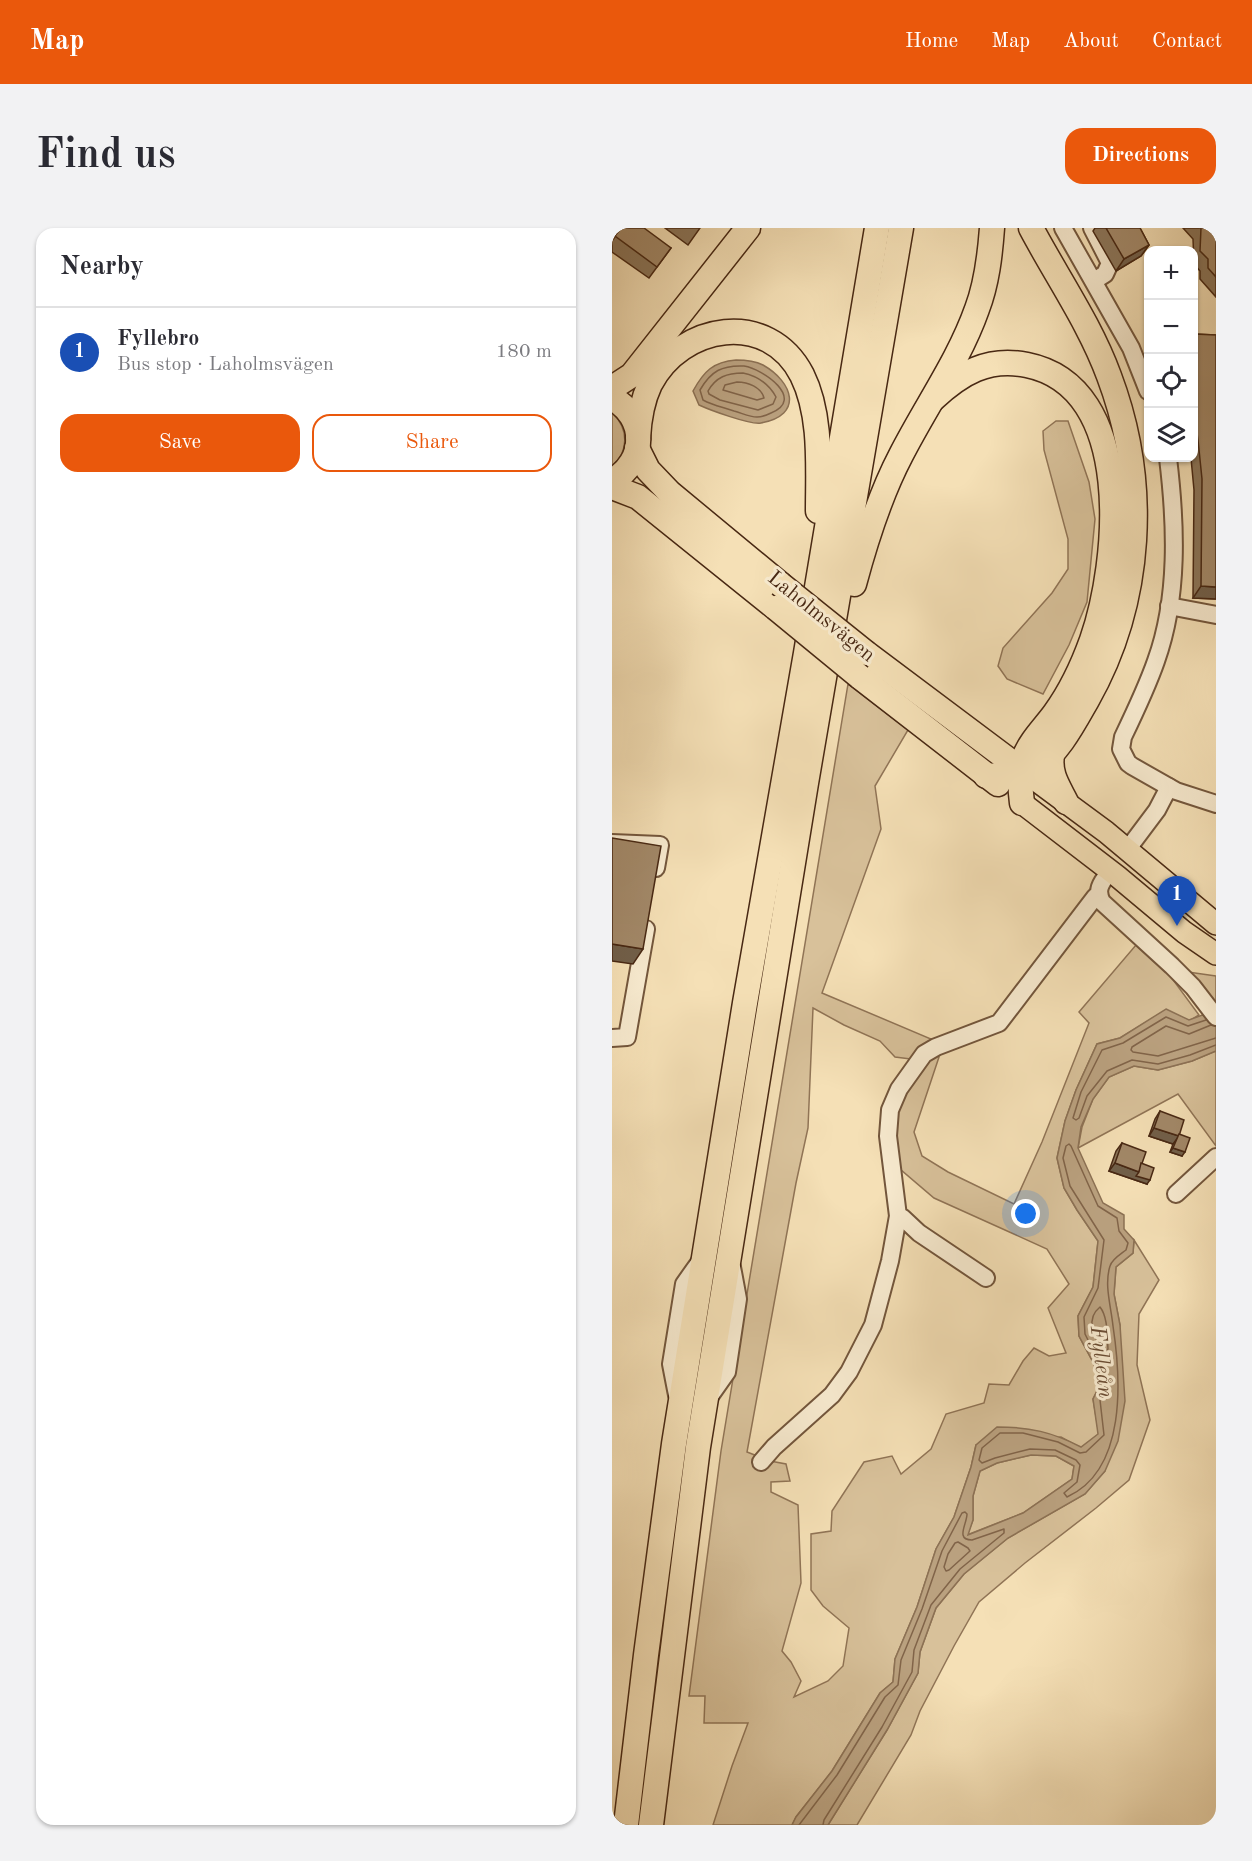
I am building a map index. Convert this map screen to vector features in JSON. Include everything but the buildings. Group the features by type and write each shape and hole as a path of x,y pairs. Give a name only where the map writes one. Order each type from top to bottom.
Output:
{"highway":[{"path":"612,388 632,375 748,228"},
{"path":"627,1825 646,1655 680,1408 747,991 876,228"},
{"path":"651,1825 705,1402 806,783 901,228"},
{"path":"806,783 819,763 848,608 862,552 895,466 933,399 977,309 990,256 993,228"},
{"path":"992,748 1044,747 1097,682 1124,612 1135,540 1131,457 1109,375 1076,307 1031,228"},
{"path":"612,481 631,465 638,443 641,410 651,383 681,348 704,336 730,331 756,335 782,350 801,374 813,411 817,435 816,593"},
{"path":"933,399 953,381 984,366 1011,363 1046,371 1077,393 1089,410 1100,436 1107,466 1113,518 1112,540 1103,599 1091,642 1044,747 1032,768 1007,775 986,776"},
{"name":"Laholmsvägen","path":"612,398 629,411 636,424 638,443 648,470 670,493 866,653 1022,770"},
{"name":"Laholmsvägen","path":"612,487 626,491 644,501 860,677 1022,803"},
{"path":"1044,747 1052,773 1066,802"},
{"path":"1022,770 1020,783 1022,803"}],"main road":[{"name":"Laholmsvägen","path":"1022,770 1212,917"},
{"name":"Laholmsvägen","path":"1022,803 1117,876 1184,932 1216,954"},
{"name":"Laholmsvägen","path":"1184,932 1216,939"}],"street":[{"path":"1063,228 1131,348 1144,379"},
{"path":"1073,228 1089,256 1081,260"},
{"path":"1092,228 1110,264 1105,274 1094,281"},
{"path":"1169,462 1172,489 1174,551 1169,606 1156,662 1123,737 1122,748 1132,766 1169,787 1216,804"},
{"path":"1169,606 1216,615"},
{"path":"1133,842 1157,810 1169,787"},
{"path":"612,843 660,845 654,885"},
{"path":"1105,878 1099,890 1099,896 1108,909 1172,966 1216,1017"},
{"path":"761,1462 774,1447 832,1395 861,1353 873,1325 890,1261 898,1216 888,1136 891,1110 899,1089 924,1054 936,1047 999,1023 1095,897 1099,896"},
{"path":"612,1038 627,1037 650,909"},
{"path":"1176,1194 1216,1157"},
{"path":"898,1216 919,1233 986,1278"}],"shaded area":[{"path":"612,413 622,426 625,440 622,454 612,466"},
{"path":"1056,421 1068,421 1089,482 1095,519 1087,602 1069,645 1043,694 1007,679 998,666 1003,648 1052,593 1068,569 1068,539 1044,450 1043,431"},
{"path":"848,684 908,730 875,786 881,829 822,993 931,1039 939,1057 914,1132 922,1156 948,1172 1014,1204 1042,1142 1089,1023 1079,1012 1136,945 1171,977 1199,1015 1189,1021 1166,1010 1120,1038 1097,1044 1065,1121 1057,1158 1064,1188 1098,1241 1093,1287 1078,1316 1079,1336 1094,1364 1100,1385 1093,1399 1099,1434 1081,1448 1061,1437 976,1445 954,1517 936,1549 917,1607 895,1659 893,1682 880,1693 832,1771 792,1825 713,1825 748,1723 704,1723 705,1696 689,1696 721,1451","holes":["813,1008 880,1041 895,1057 927,1061 906,1086 898,1105 896,1127 900,1169 934,1198 1047,1249 1069,1284 1048,1308 1066,1353 1049,1356 1034,1348 1023,1361 1009,1385 989,1384 984,1403 946,1414 931,1449 901,1474 892,1456 864,1462 832,1511 831,1531 811,1534 811,1590 823,1606 849,1628 843,1666 828,1681 794,1697 801,1681 782,1651 801,1583 798,1505 771,1492 771,1482 790,1481 786,1464 770,1461 747,1452 808,1128"]},
{"path":"1188,972 1216,976 1216,1004"},
{"path":"1216,1051 1216,1146 1178,1094 1078,1148 1082,1127 1093,1099 1109,1077 1134,1066 1158,1070 1192,1061"},
{"path":"1134,1240 1159,1280 1139,1314 1137,1365 1150,1420 1129,1480 979,1602 920,1711 911,1735 857,1825 828,1825 887,1730 918,1673 920,1652 936,1608 964,1574 1008,1538 1085,1494 1105,1471 1120,1325 1114,1294 1116,1267 1133,1253"},
{"path":"1031,1455 1056,1456 1074,1466 1072,1479 1023,1513 967,1535 973,1520 973,1496 980,1471 997,1463"}],"water":[{"path":"736,360 763,365 781,380 789,397 784,413 775,419 756,423 730,417 699,405 693,391 701,378 715,365"},
{"name":"Fylleån","path":"1166,1009 1189,1020 1216,1010 1216,1051 1192,1061 1158,1070 1134,1066 1109,1077 1093,1099 1081,1127 1078,1148 1103,1203 1124,1215 1124,1229 1134,1240 1133,1253 1116,1267 1114,1294 1120,1325 1125,1401 1118,1441 1105,1471 1085,1494 1008,1538 964,1574 936,1608 920,1652 918,1673 887,1730 828,1825 792,1825 832,1771 880,1693 893,1682 895,1659 917,1607 936,1549 954,1517 976,1445 997,1427 1040,1431 1081,1447 1098,1434 1093,1399 1100,1385 1094,1364 1079,1336 1078,1316 1093,1287 1098,1241 1064,1188 1057,1158 1065,1121 1097,1044 1120,1038","holes":["1031,1455 1056,1456 1074,1466 1072,1479 1023,1513 968,1535 973,1520 973,1496 980,1471 997,1463"]}],"place":[{"name":"Fyllebro","path":"1177,926"}]}
